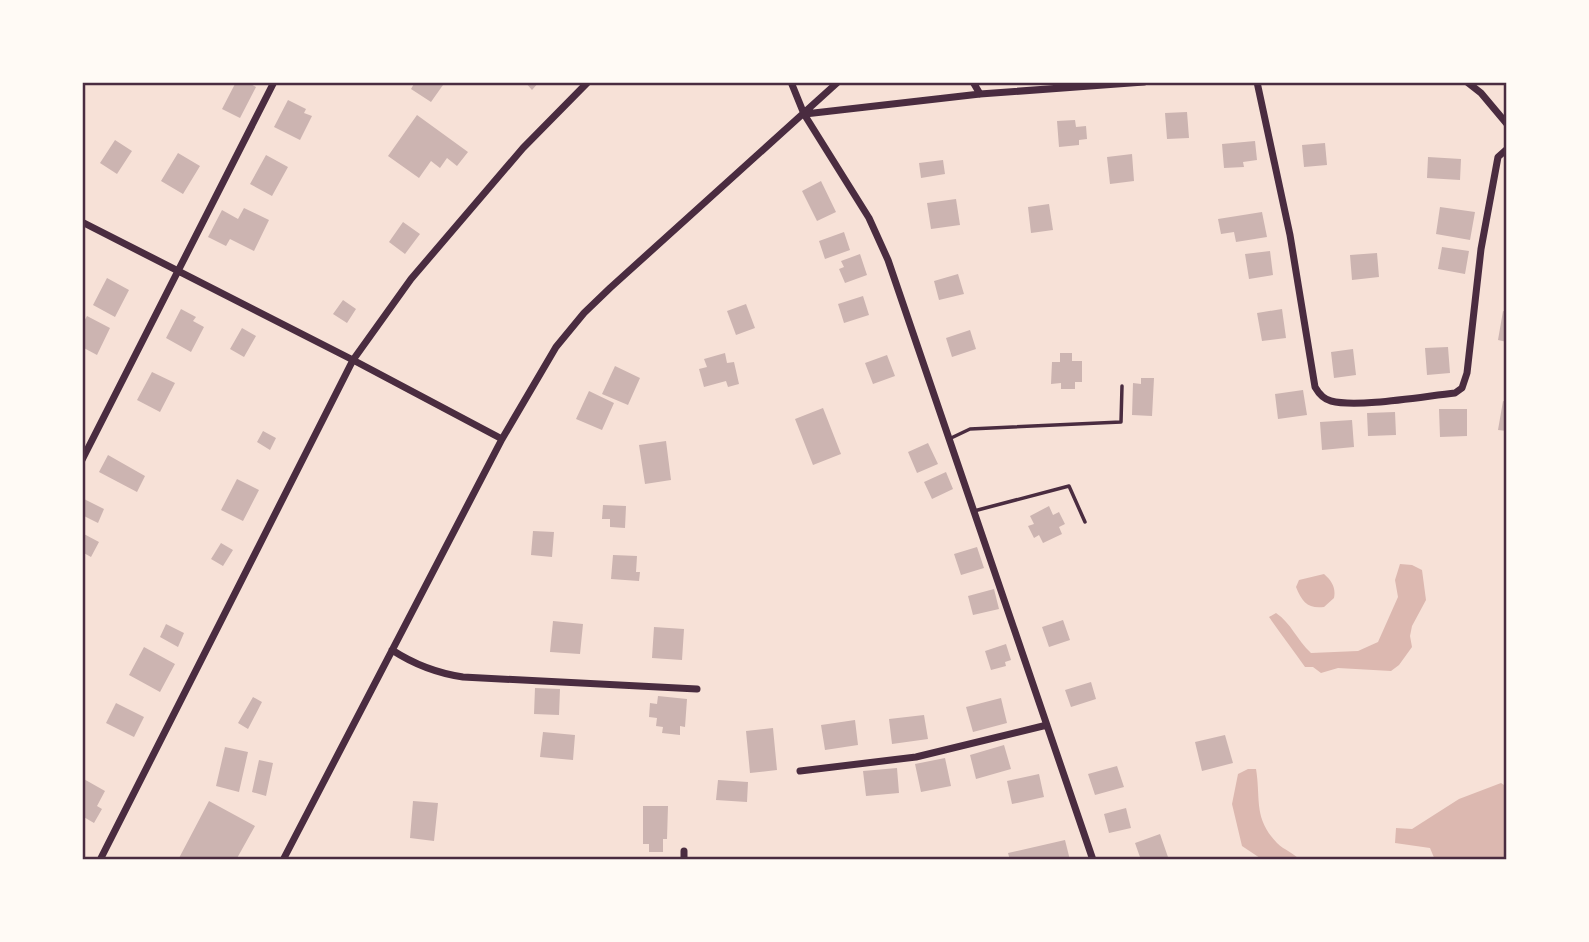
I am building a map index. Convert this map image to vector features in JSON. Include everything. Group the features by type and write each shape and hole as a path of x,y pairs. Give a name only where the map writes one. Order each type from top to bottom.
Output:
{"street":[{"path":"82,460 274,82"},
{"path":"100,860 353,360 411,279 523,148 588,82"},
{"path":"791,82 804,114 869,218 888,260 1093,860"},
{"path":"283,860 502,439 556,347 584,313 838,82"},
{"path":"973,82 979,94"},
{"path":"804,114 979,94 1144,82"},
{"path":"1257,82 1290,235 1315,387 1321,396 1331,401 1358,403 1455,393 1462,387 1467,373 1481,249 1498,157 1507,149"},
{"path":"1467,82 1481,93 1507,124"},
{"path":"82,222 502,439"},
{"path":"392,650 412,663 438,673 463,677 697,689"},
{"path":"800,771 916,757 1047,724"},
{"path":"684,851 684,860"}],"lane":[{"path":"949,439 970,429 1122,422 1122,386"},
{"path":"974,511 1069,486 1085,522"}],"shaded area":[{"path":"1400,564 1412,565 1422,570 1426,600 1412,626 1412,647 1391,671 1338,668 1321,673 1313,667 1305,667 1269,617 1276,613 1281,617 1311,653 1358,651 1378,642 1398,597 1395,580"},
{"path":"1324,574 1333,585 1334,598 1324,607 1310,606 1296,587 1299,580"},
{"path":"1248,769 1256,769 1259,808 1269,834 1300,860 1263,860 1242,846 1232,804 1238,774"},
{"path":"1501,783 1507,787 1507,860 1435,860 1430,848 1395,843 1396,828 1412,829 1459,799"}],"building":[{"path":"236,82 247,82 256,87 240,118 222,109"},
{"path":"415,82 439,82 443,85 431,102 411,89"},
{"path":"525,82 539,82 532,90"},
{"path":"288,100 306,109 304,113 312,116 300,140 274,127"},
{"path":"1187,112 1189,138 1167,139 1165,113"},
{"path":"417,115 468,152 457,166 447,158 440,168 431,161 419,178 388,156"},
{"path":"1075,120 1076,127 1086,126 1087,139 1079,140 1079,145 1059,147 1057,121"},
{"path":"115,140 132,151 117,174 100,163"},
{"path":"1255,141 1257,160 1243,162 1244,167 1224,168 1222,144"},
{"path":"1325,143 1327,165 1304,167 1302,145"},
{"path":"178,153 200,166 183,194 161,181"},
{"path":"1132,154 1134,181 1110,184 1107,157"},
{"path":"266,155 288,167 272,196 250,184"},
{"path":"1428,157 1461,159 1460,180 1427,178"},
{"path":"943,160 945,174 921,178 919,163"},
{"path":"821,181 836,212 817,221 802,191"},
{"path":"956,199 960,225 931,229 927,203"},
{"path":"1049,204 1053,230 1031,233 1028,207"},
{"path":"1440,207 1475,212 1470,240 1436,234"},
{"path":"244,208 269,220 254,251 230,239 226,246 208,237 222,210 238,219"},
{"path":"1262,212 1267,237 1236,242 1234,232 1221,234 1218,219"},
{"path":"403,222 420,234 405,254 389,242"},
{"path":"844,232 850,250 825,259 819,241"},
{"path":"1442,247 1469,251 1465,274 1438,269"},
{"path":"1270,251 1273,275 1249,279 1245,254"},
{"path":"1377,253 1379,277 1352,280 1350,255"},
{"path":"860,254 867,275 845,283 839,269 844,267 841,261"},
{"path":"958,274 964,294 939,300 934,281"},
{"path":"107,278 129,290 115,317 93,305"},
{"path":"863,296 869,315 844,323 838,304"},
{"path":"343,300 356,309 347,323 333,314"},
{"path":"746,304 755,328 736,335 727,311"},
{"path":"181,309 196,317 193,321 204,327 191,352 166,338"},
{"path":"1282,309 1286,338 1262,341 1257,313"},
{"path":"1503,311 1507,312 1507,342 1498,340"},
{"path":"87,316 110,328 97,355 82,347 82,325"},
{"path":"242,328 256,336 244,357 230,349"},
{"path":"970,330 976,349 952,357 946,338"},
{"path":"1448,347 1450,373 1427,375 1425,348"},
{"path":"1353,349 1356,375 1334,378 1331,352"},
{"path":"725,353 727,363 734,362 739,384 728,387 726,381 704,387 699,369 707,367 704,359"},
{"path":"1060,353 1072,353 1072,361 1082,361 1082,382 1075,382 1075,389 1061,389 1061,383 1051,384 1052,362 1060,362"},
{"path":"887,355 895,376 873,384 865,363"},
{"path":"615,366 640,378 628,405 602,394"},
{"path":"152,372 175,383 160,412 137,400"},
{"path":"1141,378 1154,378 1152,416 1132,415 1133,383 1141,384"},
{"path":"1303,390 1307,415 1278,419 1275,394"},
{"path":"589,391 614,403 602,430 576,419"},
{"path":"1503,401 1507,402 1507,431 1498,430"},
{"path":"823,408 841,454 813,465 795,419"},
{"path":"1439,409 1467,409 1467,436 1440,437"},
{"path":"1395,412 1396,435 1368,436 1367,413"},
{"path":"1352,420 1354,447 1322,450 1320,422"},
{"path":"263,431 276,438 270,450 257,442"},
{"path":"666,441 671,480 645,484 639,445"},
{"path":"928,443 938,464 917,473 908,452"},
{"path":"108,455 145,476 137,492 99,472"},
{"path":"946,472 953,489 932,499 924,482"},
{"path":"237,479 259,490 243,521 221,510"},
{"path":"84,499 104,509 98,523 82,515"},
{"path":"603,505 626,506 625,528 610,527 610,519 602,519"},
{"path":"1049,506 1053,515 1059,512 1065,524 1059,527 1062,534 1043,543 1039,535 1034,538 1028,526 1034,524 1030,516"},
{"path":"533,531 554,532 552,557 531,555"},
{"path":"82,533 99,542 91,557 82,552"},
{"path":"221,543 233,550 223,566 211,559"},
{"path":"977,547 984,568 961,575 954,554"},
{"path":"613,555 637,556 636,572 640,572 639,581 611,579"},
{"path":"994,589 999,609 973,615 968,596"},
{"path":"1063,620 1070,640 1049,647 1042,627"},
{"path":"553,621 583,624 580,654 550,652"},
{"path":"166,624 184,633 178,647 160,637"},
{"path":"654,627 684,629 682,660 652,658"},
{"path":"1006,644 1011,660 1005,662 1006,666 991,670 985,651"},
{"path":"144,647 175,664 160,692 129,675"},
{"path":"1091,682 1096,699 1071,707 1065,690"},
{"path":"535,688 560,689 559,715 534,714"},
{"path":"658,696 687,699 685,727 680,726 680,735 662,733 663,727 656,726 657,718 649,717 650,703 657,704"},
{"path":"253,697 262,702 248,729 238,723"},
{"path":"1001,698 1007,723 973,732 966,707"},
{"path":"116,703 144,717 134,737 106,723"},
{"path":"924,715 928,739 892,744 889,719"},
{"path":"855,720 858,745 825,750 821,725"},
{"path":"773,728 777,770 750,773 746,731"},
{"path":"543,732 575,735 573,760 540,757"},
{"path":"1225,735 1233,763 1202,771 1195,742"},
{"path":"1004,745 1011,769 976,779 970,755"},
{"path":"225,747 248,752 239,792 216,786"},
{"path":"945,758 951,786 921,792 915,764"},
{"path":"259,760 273,763 266,796 252,792"},
{"path":"1117,766 1124,787 1095,795 1088,774"},
{"path":"897,768 899,793 866,796 863,771"},
{"path":"1039,774 1044,797 1012,804 1007,781"},
{"path":"82,778 105,791 97,806 102,809 94,823 82,816"},
{"path":"718,780 748,782 747,802 716,800"},
{"path":"209,801 255,826 236,860 178,860"},
{"path":"413,801 438,803 434,841 410,838"},
{"path":"643,806 668,806 667,839 663,839 663,852 649,852 649,844 643,844"},
{"path":"1126,808 1131,828 1109,833 1104,814"},
{"path":"1160,834 1169,860 1141,860 1135,843"},
{"path":"1065,840 1070,860 1010,860 1008,853"}]}
